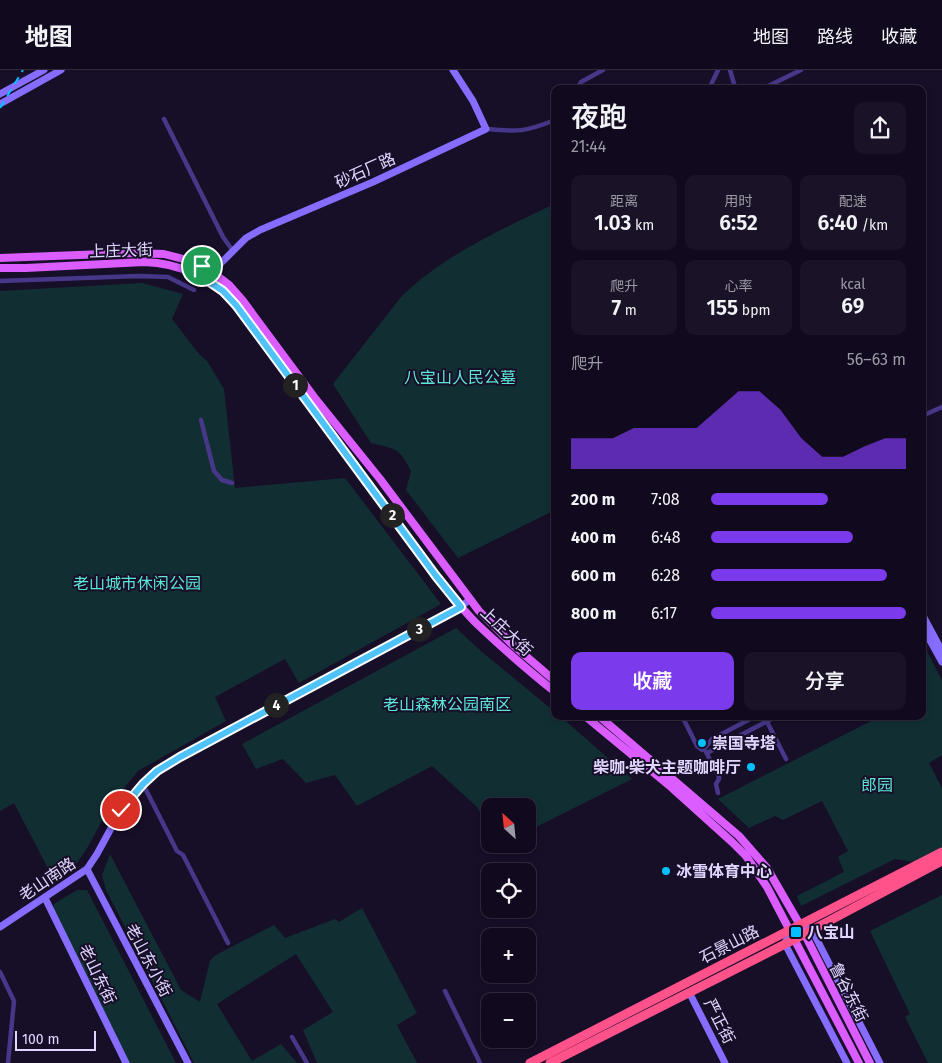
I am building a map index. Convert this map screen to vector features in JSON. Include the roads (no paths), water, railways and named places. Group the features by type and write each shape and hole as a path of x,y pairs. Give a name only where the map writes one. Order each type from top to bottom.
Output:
{"highway":[{"name":"石景山路","path":"530,1063 942,852"},
{"name":"石景山路","path":"550,1063 795,939 942,861"}],"main road":[{"name":"上庄大街","path":"0,258 132,253 164,254 187,260 212,272 229,285 243,301 470,599 512,645 551,678"},
{"name":"上庄大街","path":"0,268 153,262 173,265 194,273 223,291 236,305 436,576 461,607 476,623 551,689"},
{"path":"590,720 671,787 746,856 767,887 795,939"},
{"path":"604,720 754,851 776,882 800,925 808,932"},
{"name":"鲁谷东街","path":"808,932 870,1063"},
{"name":"鲁谷东街","path":"795,939 857,1062"}],"street":[{"path":"0,94 44,70"},
{"path":"0,104 61,70"},
{"path":"453,70 473,102 486,129 515,132 533,129 551,122"},
{"path":"579,85 581,82 603,70"},
{"path":"711,85 718,70"},
{"path":"730,70 734,85"},
{"path":"770,85 801,70"},
{"path":"164,119 223,237 232,251"},
{"name":"砂石厂路","path":"205,279 246,238 260,230 373,182 486,129"},
{"path":"0,281 139,276 168,278 194,290"},
{"path":"926,414 942,407"},
{"path":"201,420 214,471 222,480 232,483"},
{"name":"老山南路","path":"0,927 87,869 121,810 157,771 461,607 470,599"},
{"path":"926,621 942,651"},
{"path":"926,633 942,662"},
{"path":"684,720 697,746 706,751 719,777 720,780 716,784 718,793"},
{"path":"706,751 712,739 748,720"},
{"path":"706,751 770,720"},
{"path":"767,722 786,759"},
{"path":"143,784 177,851 183,855 228,943"},
{"name":"老山东小街","path":"87,869 188,1063"},
{"name":"老山东街","path":"45,898 126,1063"},
{"path":"790,930 785,944 847,1063"},
{"path":"808,932 880,1063"},
{"path":"0,972 14,1000 8,1063"},
{"path":"445,991 480,1063"},
{"name":"严正街","path":"689,992 725,1063"},
{"path":"292,1037 307,1063"}],"railway":[{"path":"0,108 23,70"}],"place":[{"name":"崇国寺塔","path":"702,743"},
{"name":"柴咖·柴犬主题咖啡厅","path":"751,767"},
{"name":"冰雪体育中心","path":"666,871"},
{"name":"八宝山","path":"796,932"}],"park label":[{"name":"八宝山人民公墓","path":"460,377"},
{"name":"老山城市休闲公园","path":"137,583"},
{"name":"老山森林公园南区","path":"447,704"},
{"name":"郎园","path":"877,785"}]}
